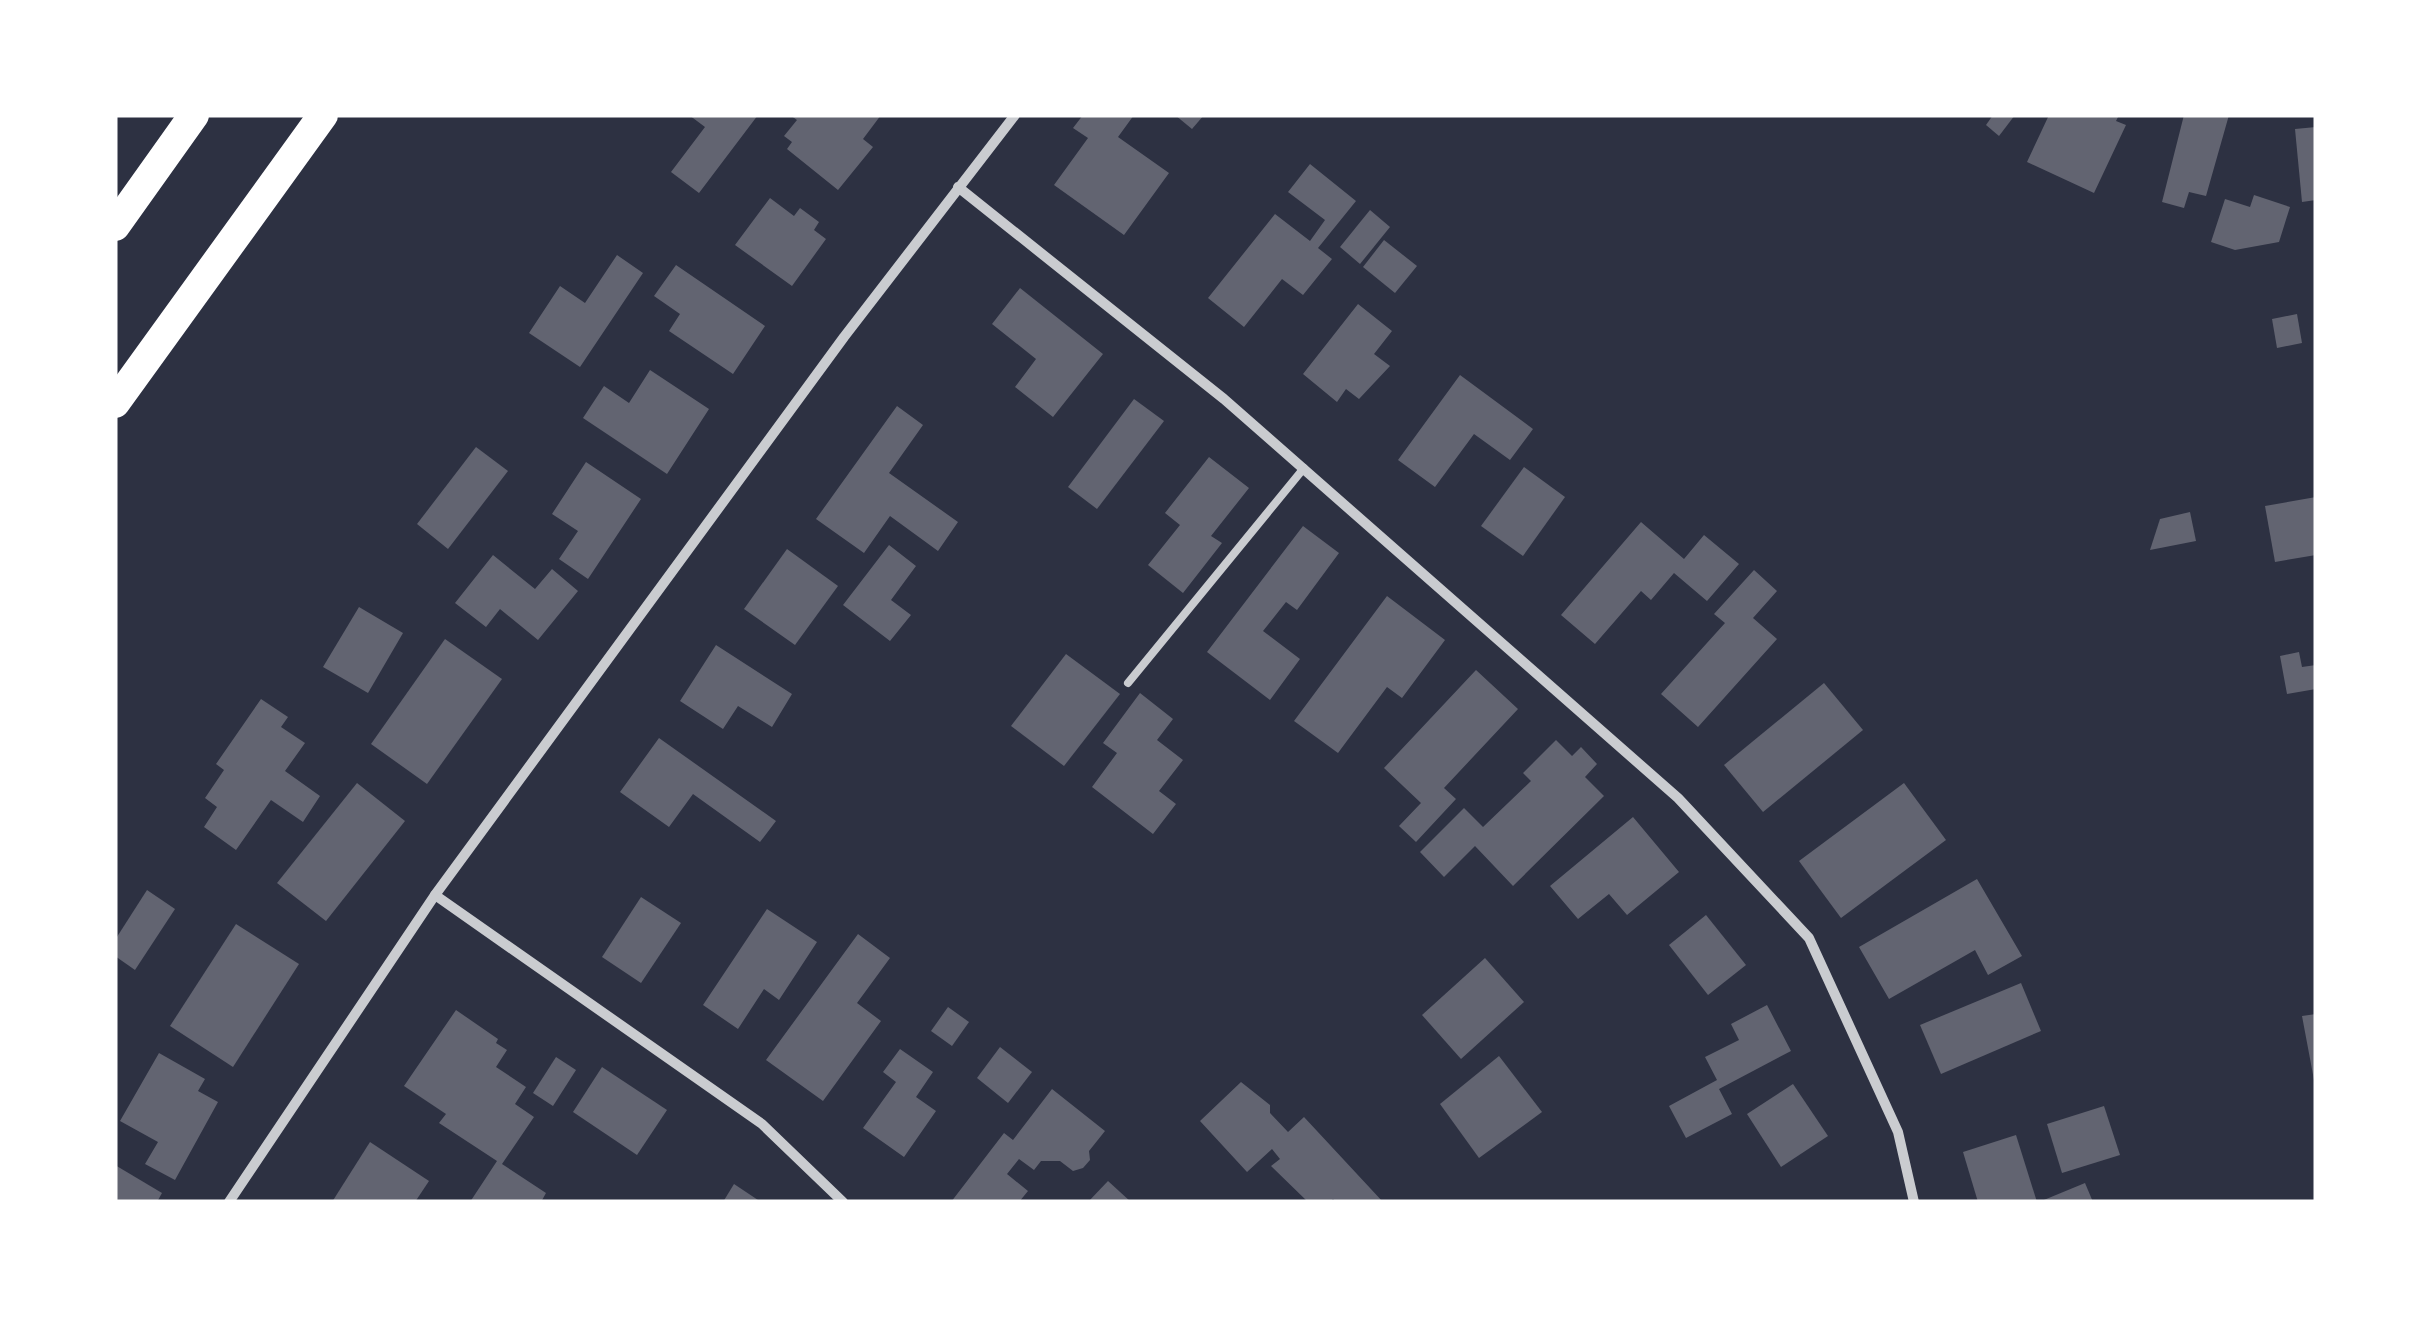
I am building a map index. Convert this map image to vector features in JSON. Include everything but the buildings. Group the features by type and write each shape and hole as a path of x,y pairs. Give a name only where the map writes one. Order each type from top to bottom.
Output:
{"highway":[{"path":"115,226 194,115"},
{"path":"115,403 324,115"}],"street":[{"path":"229,1202 435,895 844,336 1015,115"},
{"path":"958,187 1224,398 1678,798 1809,938 1898,1132 1914,1202"},
{"path":"435,895 762,1124 843,1202"}],"lane":[{"path":"1128,683 1304,468"}]}
